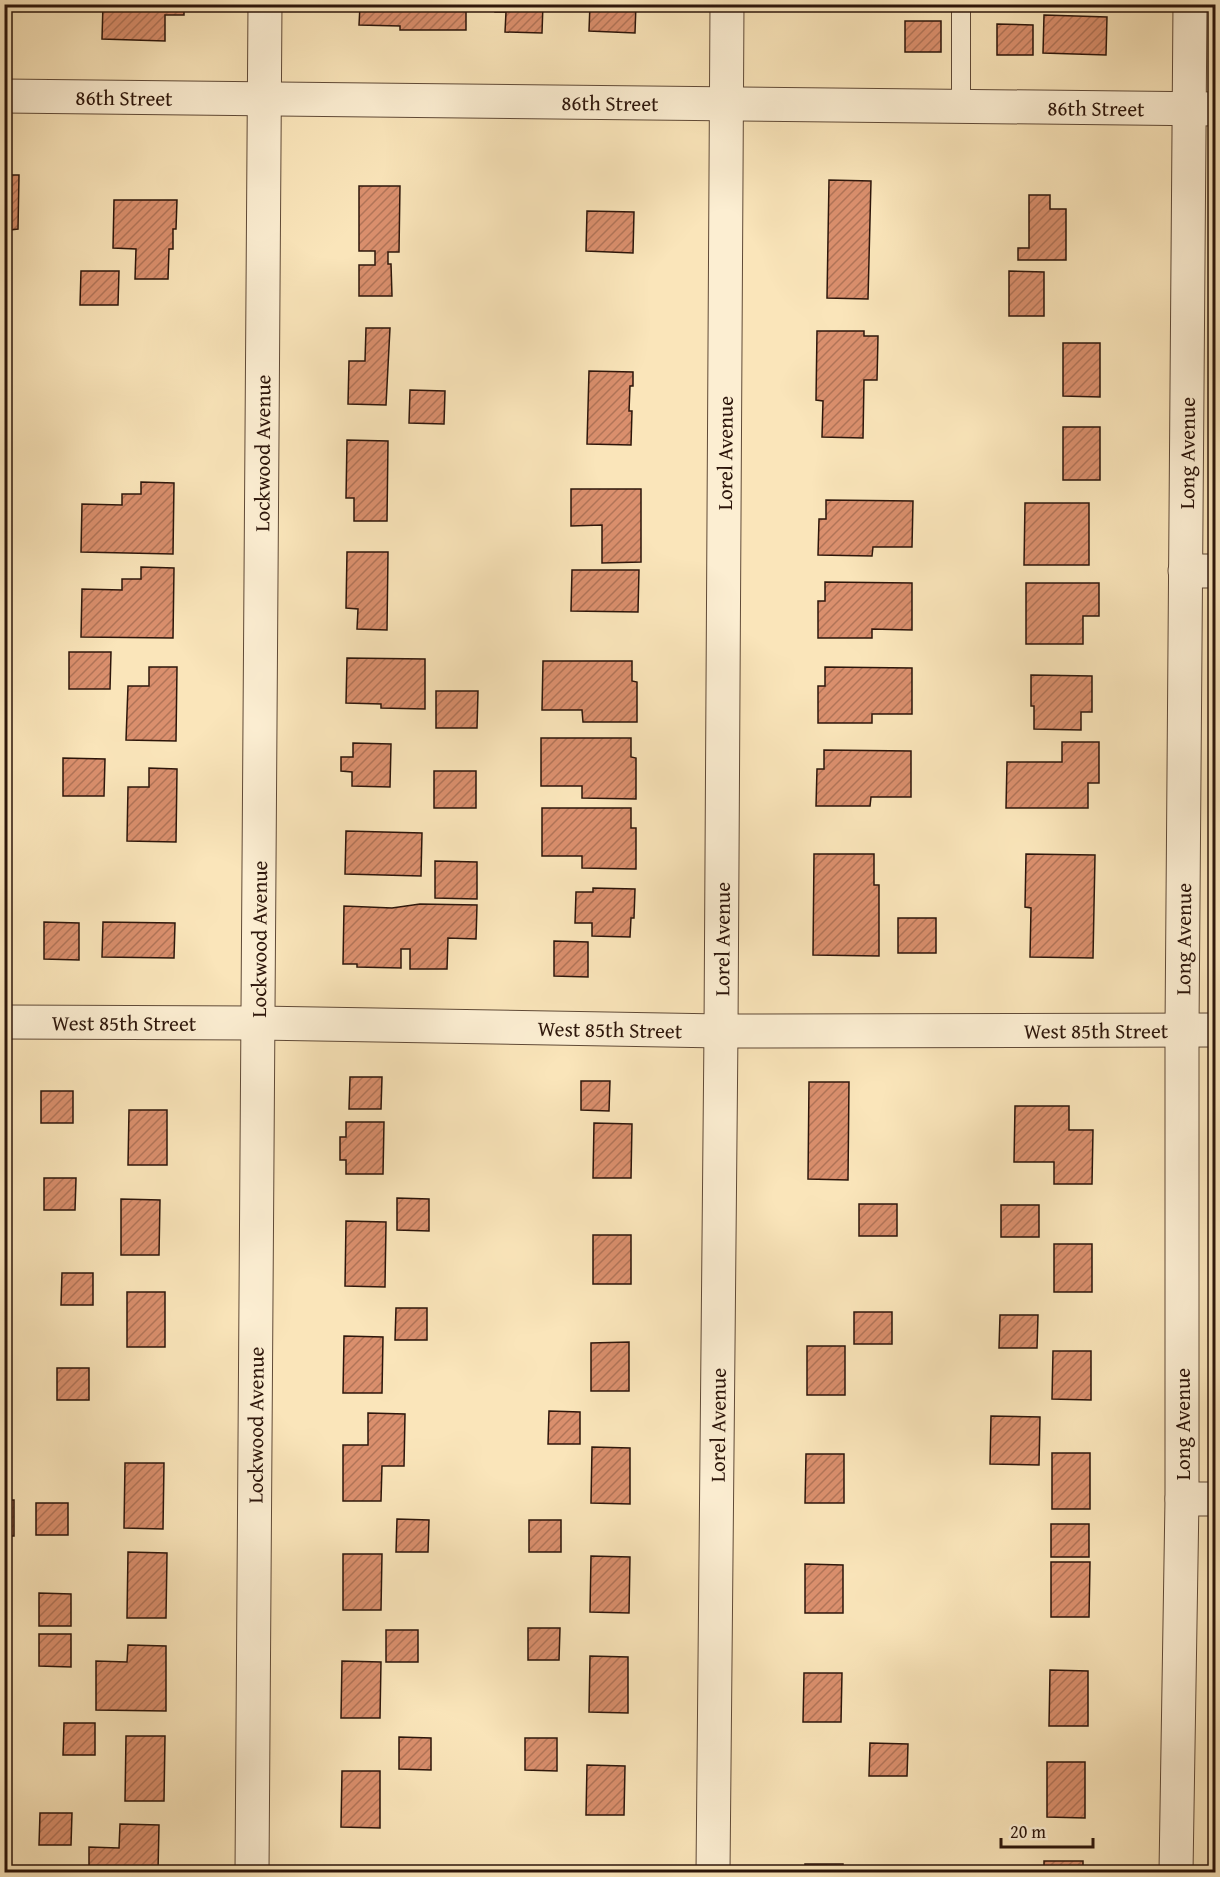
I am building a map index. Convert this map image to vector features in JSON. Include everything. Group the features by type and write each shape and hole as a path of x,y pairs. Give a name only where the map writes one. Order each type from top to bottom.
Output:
{"street":[{"name":"Lockwood Avenue","path":"252,1872 266,4"},
{"name":"Lorel Avenue","path":"713,1872 728,4"},
{"name":"Long Avenue","path":"1176,1872 1182,1499 1182,1030 1200,571 1202,109 1190,4"},
{"name":"86th Street","path":"4,96 1202,109"},
{"name":"West 85th Street","path":"4,1022 258,1023 721,1031 1215,1030"},
{"path":"1182,1499 1215,1499"}],"lane":[{"path":"961,4 961,106"}],"building":[{"path":"103,4 184,4 184,15 165,15 165,41 102,39"},
{"path":"354,4 466,4 466,30 400,30 400,26 359,25 360,6"},
{"path":"495,4 543,4 542,33 505,32 506,12 495,12"},
{"path":"590,4 636,4 635,33 589,31"},
{"path":"1044,15 1107,17 1106,55 1043,53"},
{"path":"905,21 941,21 941,52 905,52"},
{"path":"997,24 1033,25 1033,55 997,55"},
{"path":"4,175 19,175 18,229 10,230 9,270 4,270"},
{"path":"829,180 871,181 868,299 827,298"},
{"path":"359,186 400,186 399,252 388,252 388,264 391,264 392,296 359,296 359,265 375,265 375,251 359,251"},
{"path":"1029,195 1050,195 1050,209 1066,209 1066,260 1018,260 1018,248 1029,248"},
{"path":"114,200 177,200 173,249 169,249 168,279 135,279 136,249 113,248"},
{"path":"587,211 634,212 633,253 586,251"},
{"path":"81,271 119,271 118,305 80,305"},
{"path":"1009,271 1044,272 1044,316 1009,316"},
{"path":"366,328 390,328 386,405 348,404 349,361 365,361"},
{"path":"817,331 864,331 864,336 878,336 877,380 864,380 863,438 822,437 823,401 816,400"},
{"path":"1063,343 1100,343 1100,397 1063,396"},
{"path":"589,371 633,372 629,411 632,411 631,445 587,444"},
{"path":"410,390 445,391 444,424 409,423"},
{"path":"1063,427 1100,427 1100,480 1063,480"},
{"path":"347,440 388,441 387,521 354,521 354,498 346,498"},
{"path":"141,482 174,483 173,554 81,552 82,504 122,505 122,494 141,494"},
{"path":"571,489 641,489 641,562 602,563 602,525 571,526"},
{"path":"826,500 913,501 912,547 873,547 872,556 818,555 819,519 826,519"},
{"path":"1025,503 1089,503 1089,565 1024,565"},
{"path":"347,552 388,552 387,630 357,629 358,609 346,608"},
{"path":"141,567 174,568 173,638 81,637 82,589 122,590 122,579 141,579"},
{"path":"572,570 639,570 638,612 571,611"},
{"path":"825,582 912,583 912,630 872,629 872,638 818,638 818,601 825,601"},
{"path":"1026,583 1099,583 1099,616 1083,616 1083,644 1026,644"},
{"path":"69,652 111,652 110,689 69,689"},
{"path":"347,658 425,659 425,709 381,708 381,704 346,703"},
{"path":"543,661 632,661 632,681 637,682 637,722 583,722 582,710 542,710"},
{"path":"149,667 177,667 176,741 126,740 128,686 149,686"},
{"path":"825,667 912,668 912,714 872,714 872,723 818,723 818,686 825,686"},
{"path":"1031,675 1092,676 1092,712 1081,712 1081,730 1034,729"},
{"path":"436,691 478,691 477,728 436,728"},
{"path":"541,738 631,738 631,757 636,758 636,799 582,798 582,786 541,786"},
{"path":"1062,742 1099,742 1099,783 1088,783 1088,808 1006,808 1007,762 1062,762"},
{"path":"353,743 391,744 390,787 352,786 352,772 341,771 341,757 353,757"},
{"path":"824,750 911,751 911,797 871,797 870,806 816,806 817,769 824,769"},
{"path":"63,758 105,759 104,796 63,796"},
{"path":"149,768 177,769 176,842 127,841 128,787 149,787"},
{"path":"434,771 476,771 476,808 434,808"},
{"path":"542,808 631,808 631,828 636,828 636,869 582,868 582,856 542,856"},
{"path":"346,831 422,833 421,876 345,874"},
{"path":"814,854 874,854 874,885 879,885 879,956 813,955"},
{"path":"1026,854 1095,855 1093,958 1030,957 1031,908 1025,907"},
{"path":"435,861 477,862 477,899 435,898"},
{"path":"593,888 635,889 634,918 631,918 630,937 592,936 592,923 575,923 576,892 593,892"},
{"path":"420,904 477,905 476,939 448,938 447,969 410,969 410,949 401,949 401,968 357,967 357,964 343,964 344,906 392,908"},
{"path":"898,918 936,918 936,953 898,953"},
{"path":"44,922 79,923 79,960 44,959"},
{"path":"103,922 175,923 174,958 102,957"},
{"path":"554,941 588,942 588,977 554,976"},
{"path":"350,1077 382,1077 381,1109 349,1109"},
{"path":"581,1081 610,1081 609,1111 581,1110"},
{"path":"809,1082 849,1082 848,1180 808,1179"},
{"path":"41,1091 73,1091 73,1123 41,1123"},
{"path":"1015,1106 1069,1106 1069,1130 1093,1130 1092,1184 1054,1184 1054,1162 1014,1162"},
{"path":"129,1110 167,1110 167,1165 128,1165"},
{"path":"346,1122 384,1122 383,1174 346,1174 346,1160 340,1160 340,1137 346,1137"},
{"path":"594,1123 632,1124 631,1178 593,1178"},
{"path":"44,1178 76,1178 75,1210 44,1210"},
{"path":"397,1198 429,1199 429,1231 397,1230"},
{"path":"121,1199 160,1200 159,1255 121,1255"},
{"path":"859,1204 897,1204 897,1236 859,1236"},
{"path":"1001,1205 1039,1205 1039,1237 1001,1237"},
{"path":"346,1221 386,1222 385,1287 345,1286"},
{"path":"593,1235 631,1235 631,1284 593,1284"},
{"path":"1054,1244 1092,1244 1092,1292 1054,1292"},
{"path":"62,1273 93,1273 93,1305 61,1305"},
{"path":"127,1292 165,1292 165,1347 127,1347"},
{"path":"396,1308 427,1308 427,1340 395,1340"},
{"path":"854,1312 892,1312 892,1344 854,1344"},
{"path":"1000,1315 1038,1315 1037,1348 999,1348"},
{"path":"4,1320 10,1320 10,1352 4,1352"},
{"path":"344,1336 383,1337 382,1393 343,1393"},
{"path":"629,1342 629,1391 591,1391 591,1343"},
{"path":"807,1346 845,1346 845,1395 807,1395"},
{"path":"1053,1351 1091,1351 1091,1400 1052,1399"},
{"path":"57,1368 89,1368 89,1400 57,1400"},
{"path":"549,1411 580,1412 580,1444 548,1444"},
{"path":"368,1413 405,1414 404,1466 382,1466 381,1501 343,1501 343,1445 368,1445"},
{"path":"991,1416 1040,1417 1039,1465 990,1464"},
{"path":"592,1447 630,1448 630,1504 591,1503"},
{"path":"1052,1453 1090,1453 1090,1509 1052,1509"},
{"path":"806,1454 844,1454 844,1503 805,1503"},
{"path":"125,1463 164,1463 163,1529 124,1528"},
{"path":"4,1500 14,1500 14,1536 4,1536"},
{"path":"36,1503 68,1503 68,1535 36,1535"},
{"path":"397,1519 429,1520 428,1552 396,1552"},
{"path":"529,1520 561,1520 561,1552 529,1552"},
{"path":"1051,1524 1089,1524 1089,1557 1051,1557"},
{"path":"128,1552 167,1553 166,1618 127,1618"},
{"path":"343,1554 382,1554 381,1610 343,1610"},
{"path":"591,1556 630,1557 629,1613 590,1612"},
{"path":"1051,1562 1090,1562 1089,1617 1051,1617"},
{"path":"805,1564 843,1565 843,1613 805,1613"},
{"path":"39,1593 71,1594 71,1626 39,1626"},
{"path":"4,1595 8,1595 8,1627 4,1627"},
{"path":"528,1628 560,1628 559,1660 528,1660"},
{"path":"386,1630 418,1630 418,1662 386,1662"},
{"path":"39,1634 71,1634 71,1667 39,1666"},
{"path":"128,1645 166,1646 166,1711 96,1710 96,1661 127,1662"},
{"path":"590,1656 628,1657 628,1713 589,1712"},
{"path":"342,1661 381,1662 380,1718 341,1718"},
{"path":"1050,1670 1088,1671 1088,1726 1049,1726"},
{"path":"804,1673 842,1673 841,1722 803,1722"},
{"path":"64,1723 95,1723 95,1755 63,1755"},
{"path":"126,1736 165,1736 164,1801 125,1801"},
{"path":"399,1737 431,1738 431,1770 399,1769"},
{"path":"525,1738 557,1738 557,1771 525,1770"},
{"path":"870,1743 908,1744 907,1776 869,1776"},
{"path":"1047,1762 1085,1762 1085,1818 1047,1817"},
{"path":"587,1765 625,1766 624,1815 586,1815"},
{"path":"342,1771 380,1771 380,1828 341,1827"},
{"path":"40,1813 72,1813 71,1845 39,1845"},
{"path":"120,1824 159,1825 158,1872 89,1872 89,1847 119,1848"},
{"path":"1044,1861 1083,1861 1083,1872 1044,1872"},
{"path":"805,1864 843,1864 843,1872 805,1872"}]}
